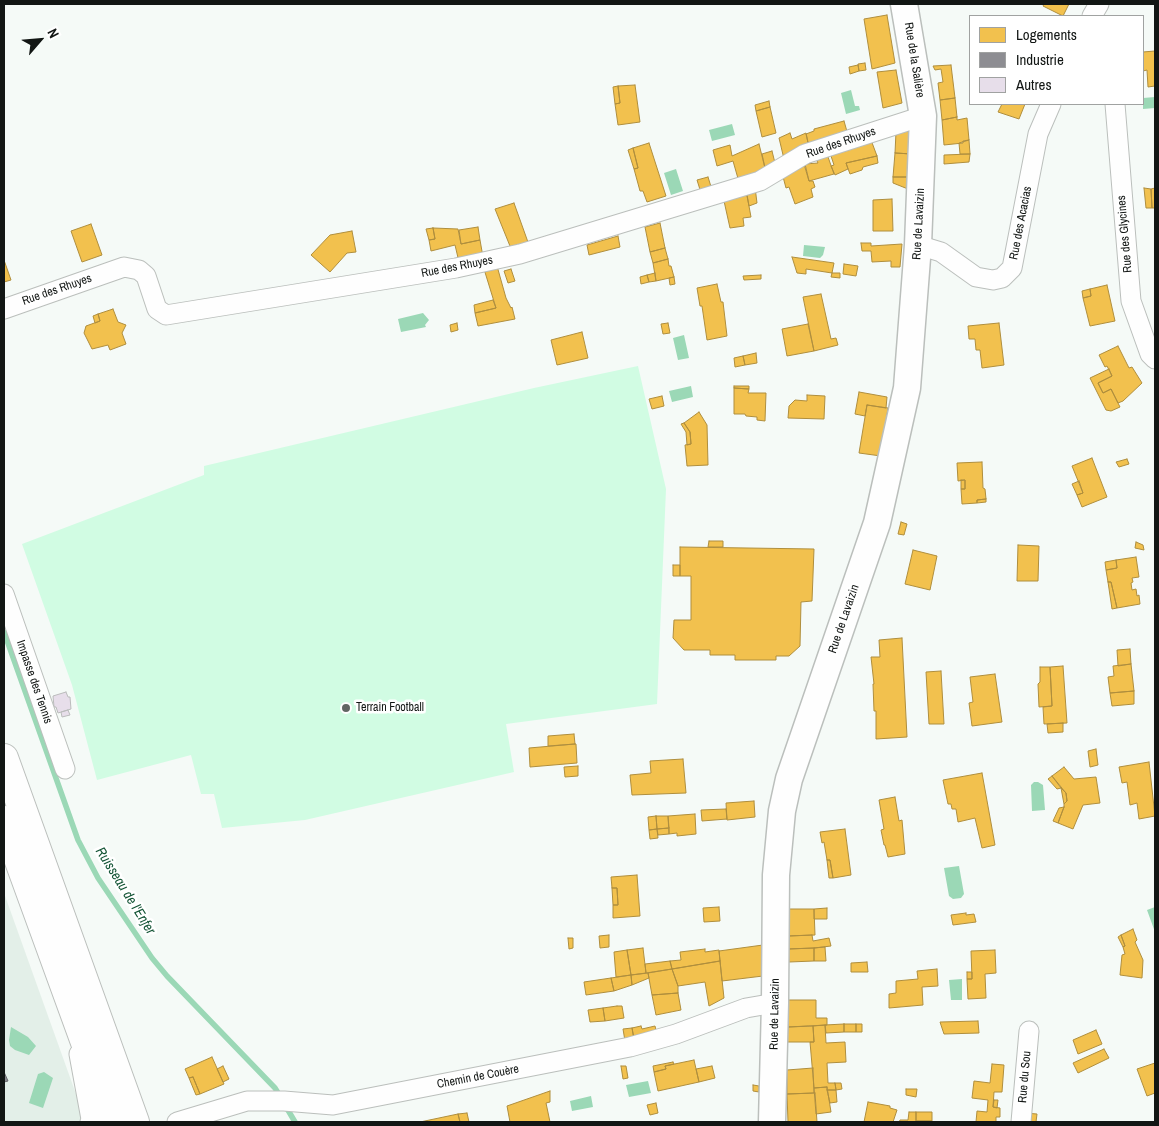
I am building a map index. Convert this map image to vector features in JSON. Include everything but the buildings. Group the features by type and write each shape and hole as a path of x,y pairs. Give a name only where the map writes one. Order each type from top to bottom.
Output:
{"main road":[{"name":"Rue de la Salière","path":"904,4 923,116"},
{"name":"Rue de Lavaizin","path":"772,1122 776,875 782,811 789,779 877,523 907,388 918,245 923,116"},
{"path":"4,758 135,1122"},
{"path":"4,820 114,1122"}],"street":[{"path":"1093,15 1099,4"},
{"name":"Rue des Acacias","path":"918,245 941,252 976,277 993,280 1002,278 1012,268 1038,134 1051,105"},
{"name":"Rue des Glycines","path":"1115,105 1131,301 1150,354 1155,359"},
{"name":"Rue des Rhuyes","path":"4,309 124,267 139,270 146,276 157,309 166,315 456,268 520,254 760,182 805,154 923,116"},
{"name":"Impasse des Tennis","path":"4,594 65,769"},
{"name":"Chemin de Couère","path":"177,1122 247,1101 284,1101 333,1105 630,1047 676,1034 746,1008 775,1003"},
{"path":"71,1006 90,1122"},
{"name":"Rue du Sou","path":"1020,1122 1029,1031"}],"shaded area":[{"path":"851,90 855,106 859,106 860,110 846,114 841,93"},
{"path":"1155,97 1155,108 1143,109 1144,98"},
{"path":"732,124 735,135 712,141 709,130"},
{"path":"676,169 683,191 671,195 664,173"},
{"path":"804,245 825,247 823,255 820,258 803,256"},
{"path":"423,313 429,320 425,325 426,327 401,332 398,319"},
{"path":"684,335 689,358 678,360 673,338"},
{"path":"638,366 666,489 657,704 506,724 514,772 305,820 222,828 214,794 201,794 191,755 97,780 72,685 22,544 204,475 204,466 534,388"},
{"path":"691,386 693,397 672,402 669,391"},
{"path":"1034,782 1043,785 1045,810 1032,811 1031,785"},
{"path":"959,866 964,894 961,898 953,899 949,896 944,868"},
{"path":"4,893 86,1122 4,1122"},
{"path":"1155,907 1155,932 1147,910"},
{"path":"962,979 962,1000 951,1000 949,980"},
{"path":"11,1027 28,1037 36,1046 29,1055 10,1046"},
{"path":"44,1072 53,1078 43,1108 29,1103 38,1074"},
{"path":"648,1081 651,1093 629,1097 626,1085"},
{"path":"591,1096 593,1107 572,1111 570,1101"}],"waterway":[{"name":"Ruisseau de l'Enfer","path":"4,632 78,840 98,878 152,958 167,976 275,1088 280,1096"},
{"name":"Ruisseau de l'Enfer","path":"285,1105 295,1122"}],"place":[{"name":"Terrain Football","path":"346,708"}]}
